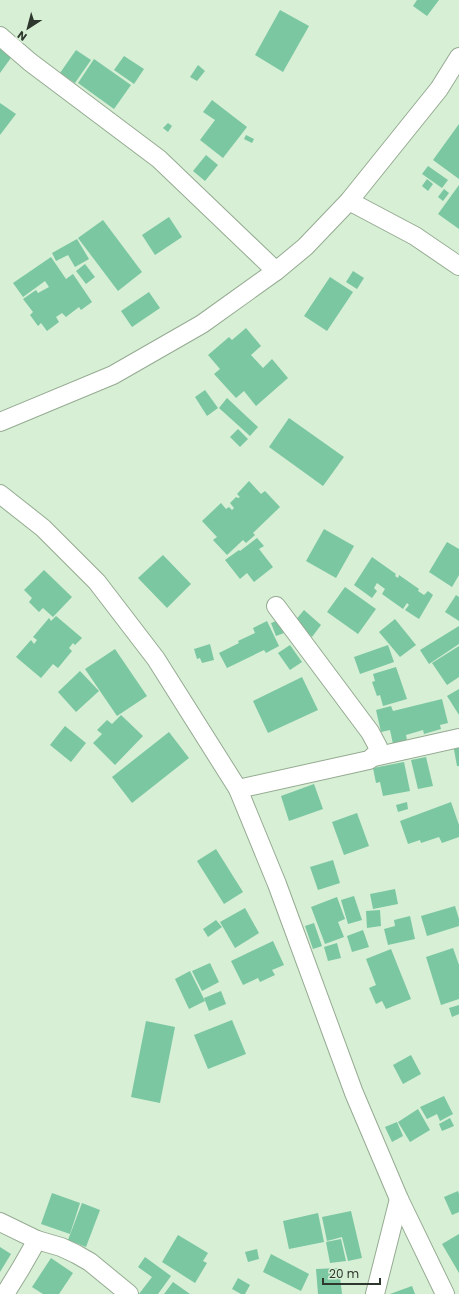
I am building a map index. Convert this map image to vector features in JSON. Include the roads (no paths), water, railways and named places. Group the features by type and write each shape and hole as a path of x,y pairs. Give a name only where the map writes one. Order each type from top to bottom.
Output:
{"street":[{"path":"0,36 30,62 159,159 276,271"},
{"path":"0,422 113,375 202,324 276,271 305,247 349,201 439,89 459,57"},
{"path":"349,201 415,236 459,266"},
{"path":"0,494 43,528 97,582 156,659 238,789 277,884 354,1093 399,1199 444,1294"},
{"path":"276,606 370,732 378,748 374,757"},
{"path":"238,789 459,738"},
{"path":"375,1294 399,1199"},
{"path":"0,1222 37,1240 61,1247 76,1254 90,1262 129,1294"},
{"path":"5,1294 37,1240"}]}
